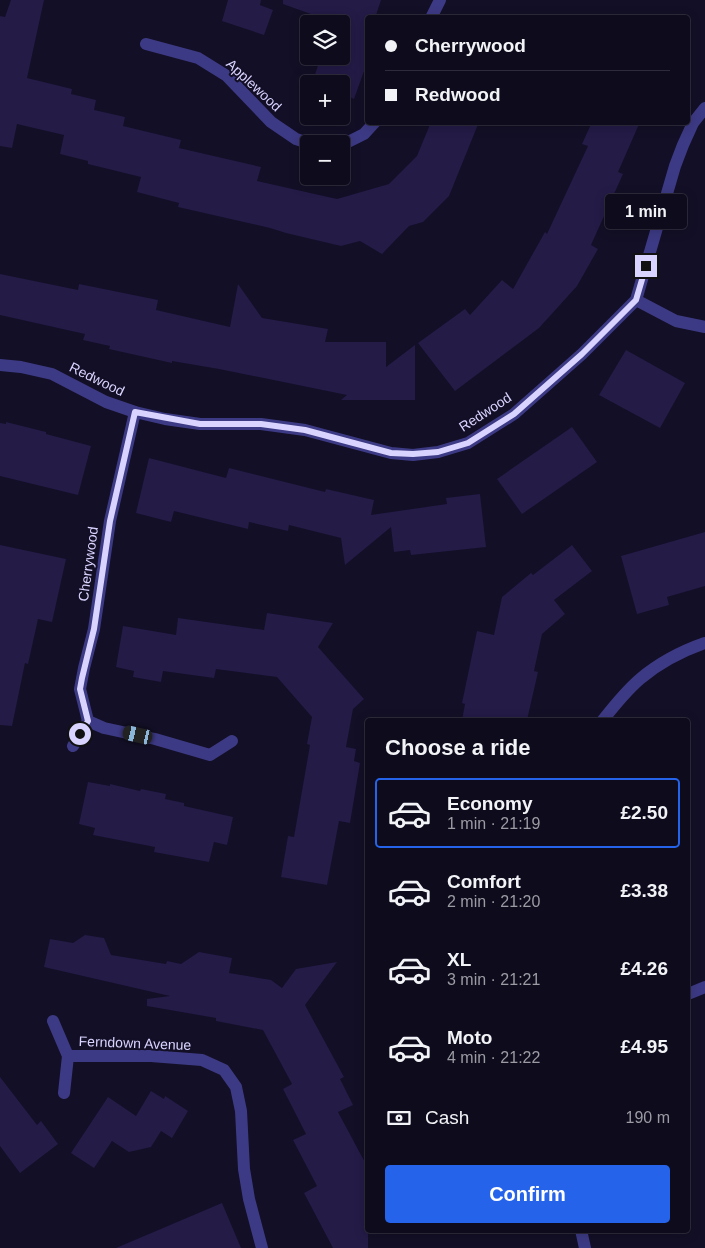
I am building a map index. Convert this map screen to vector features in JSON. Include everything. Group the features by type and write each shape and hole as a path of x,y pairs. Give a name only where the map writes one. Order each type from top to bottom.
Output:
{"street":[{"path":"432,15 440,0"},
{"name":"Applewood","path":"146,44 198,58 227,76 271,122 300,140"},
{"name":"Redwood","path":"0,365 21,367 52,374 106,402 135,412 200,424 261,424 305,430 391,453 438,452 468,443 514,414 582,354 636,300 675,166 693,124 705,108"},
{"path":"350,141 364,134 372,125"},
{"path":"636,300 676,321 705,326"},
{"name":"Cherrywood","path":"88,721 80,689 94,629 110,521 135,412"},
{"path":"604,718 639,680 666,660 705,643"},
{"path":"73,746 88,721 104,728 155,739 210,755 232,741"},
{"path":"690,993 705,986"},
{"name":"Ferndown Avenue","path":"53,1021 68,1056 64,1093"},
{"name":"Ferndown Avenue","path":"68,1056 151,1056 202,1060 224,1070 236,1087 241,1111 244,1170 249,1199 262,1248"},
{"path":"581,1233 583,1247"}],"building":[{"path":"11,0 44,0 27,78 72,89 71,94 96,100 94,110 125,117 123,126 181,140 179,148 261,167 257,181 337,199 389,184 417,156 430,125 478,125 449,196 423,222 409,226 382,254 360,241 341,246 178,207 179,203 137,192 141,177 88,164 88,161 60,154 64,135 17,124 12,148 0,146 0,16 5,17"},
{"path":"228,0 261,0 260,5 273,10 264,35 222,21"},
{"path":"283,0 381,0 376,15 365,15 365,68 354,99 350,97 350,75 315,75 318,65 350,65 350,15 314,15 283,4"},
{"path":"591,125 639,125 618,172 623,174 591,245 598,249 577,286 539,328 455,391 418,343 465,309 470,315 502,280 513,289 545,232 547,234 588,146 582,144"},
{"path":"0,274 78,290 79,284 158,300 156,310 230,327 238,284 262,318 328,329 325,342 386,342 386,367 415,345 415,400 341,400 347,395 219,369 172,361 172,363 109,349 110,346 83,340 85,334 0,315"},
{"path":"626,350 685,383 660,428 599,395"},
{"path":"6,422 91,446 78,495 0,476 0,423 6,424"},
{"path":"572,427 597,462 522,514 497,479"},
{"path":"149,458 226,478 229,468 325,492 326,489 374,500 371,515 447,504 446,498 480,494 486,547 411,555 410,550 394,552 391,527 345,565 341,538 289,525 288,531 249,522 248,529 174,511 171,522 136,513"},
{"path":"705,532 705,586 667,597 669,605 637,614 621,556"},
{"path":"0,545 66,559 52,622 38,619 28,664 25,663 12,726 0,725"},
{"path":"572,545 592,571 554,600 565,614 542,634 534,671 538,672 527,718 462,718 465,704 462,703 477,631 494,635 502,597 531,573 533,575"},
{"path":"267,613 333,623 318,647 364,699 353,709 346,747 356,749 354,761 360,763 350,823 339,821 327,885 281,877 288,836 294,837 310,745 307,744 312,717 277,677 216,669 214,678 163,671 161,682 133,677 134,671 116,667 123,626 176,635 178,618 264,630"},
{"path":"88,782 166,794 165,799 184,803 184,806 233,817 227,845 214,842 209,862 154,852 155,847 93,835 95,828 79,824"},
{"path":"85,935 104,938 111,955 166,964 167,961 181,964 199,952 232,958 229,973 271,980 282,988 296,969 337,962 305,1005 344,1077 340,1079 353,1105 338,1112 365,1162 365,1233 368,1233 368,1248 333,1248 304,1193 317,1186 293,1140 306,1134 283,1089 292,1084 263,1030 216,1021 216,1018 147,1006 147,999 170,996 44,967 50,939 73,943"},
{"path":"0,1077 37,1125 41,1121 58,1144 20,1173 0,1146"},
{"path":"151,1091 164,1099 165,1096 188,1111 172,1138 161,1131 151,1147 129,1152 112,1141 94,1168 71,1153 108,1097 136,1116"},
{"path":"222,1203 241,1248 116,1248"}],"route":[{"path":"80,734 88,721 80,689 94,629 110,521 135,412 200,424 261,424 305,430 391,453 438,452 468,443 514,414 582,354 636,300 646,266"}]}
